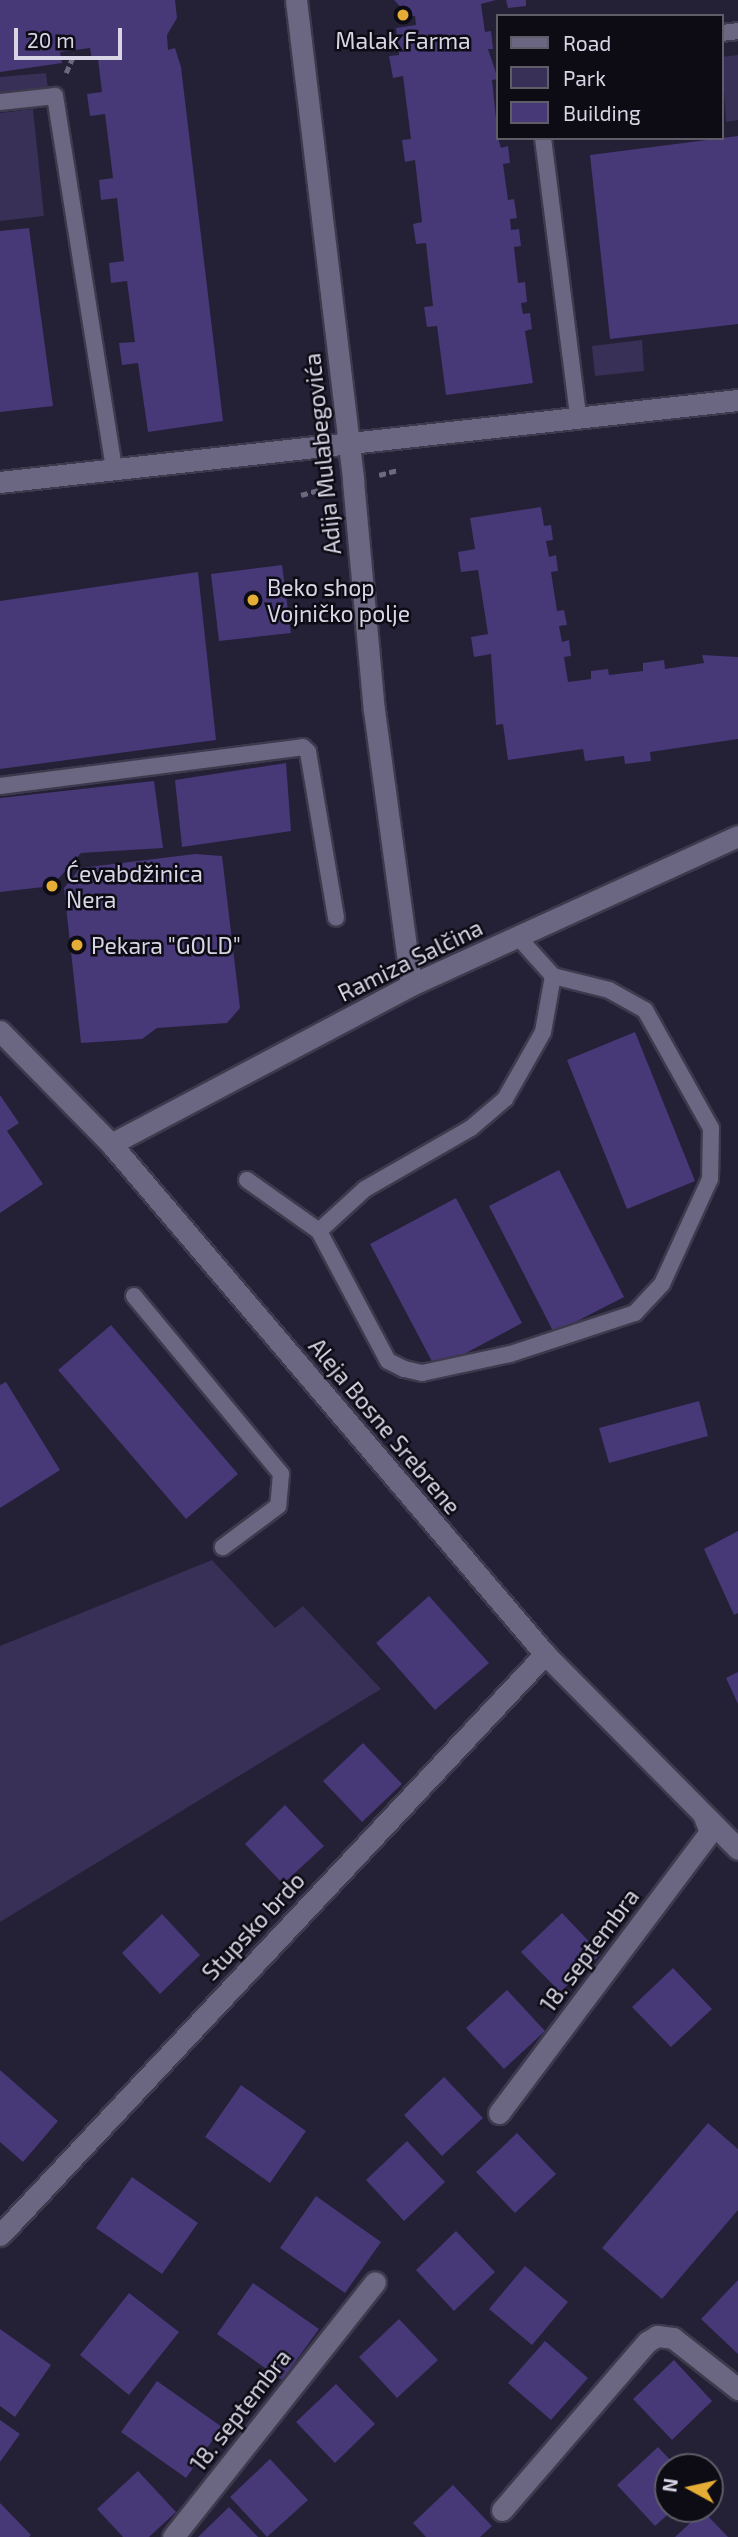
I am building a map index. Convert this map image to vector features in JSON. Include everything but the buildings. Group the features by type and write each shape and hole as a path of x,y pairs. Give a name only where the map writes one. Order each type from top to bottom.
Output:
{"street":[{"name":"Adija Mulabegovića","path":"296,0 348,440 374,710 411,985"},
{"path":"0,482 348,440 738,400"},
{"name":"Ramiza Salčina","path":"111,1144 411,985 738,836"},
{"name":"Aleja Bosne Srebrene","path":"0,1031 111,1144 545,1654 738,1849"},
{"name":"Stupsko brdo","path":"0,2235 545,1654"},
{"name":"18. septembra","path":"499,2113 710,1832 704,1815"},
{"name":"18. septembra","path":"173,2537 375,2282"},
{"path":"502,2510 647,2342 657,2336 673,2338 738,2389"}],"lane":[{"path":"0,102 55,96 114,468"},
{"path":"542,140 578,417"},
{"path":"0,786 303,747 308,752 336,918"},
{"path":"247,1180 319,1231 388,1362 422,1373 510,1354 635,1313 662,1284 710,1178 711,1128 645,1010 609,990 553,976 518,937"},
{"path":"319,1231 365,1189 471,1128 505,1099 528,1066 544,1032 553,976"},
{"path":"134,1296 281,1474 278,1506 223,1547"}],"green space":[{"path":"738,55 738,120 726,122 724,90 724,57"},
{"path":"46,73 48,89 0,94 0,77"},
{"path":"33,109 44,216 0,221 0,113"},
{"path":"642,340 644,371 595,376 592,346"},
{"path":"212,1560 275,1628 303,1606 381,1689 0,1922 0,1646"}],"place":[{"name":"Malak Farma","path":"403,15"},
{"name":"Beko shop Vojničko polje","path":"253,600"},
{"name":"Ćevabdžinica Nera","path":"52,886"},
{"name":"Pekara \"GOLD\"","path":"77,945"}]}
